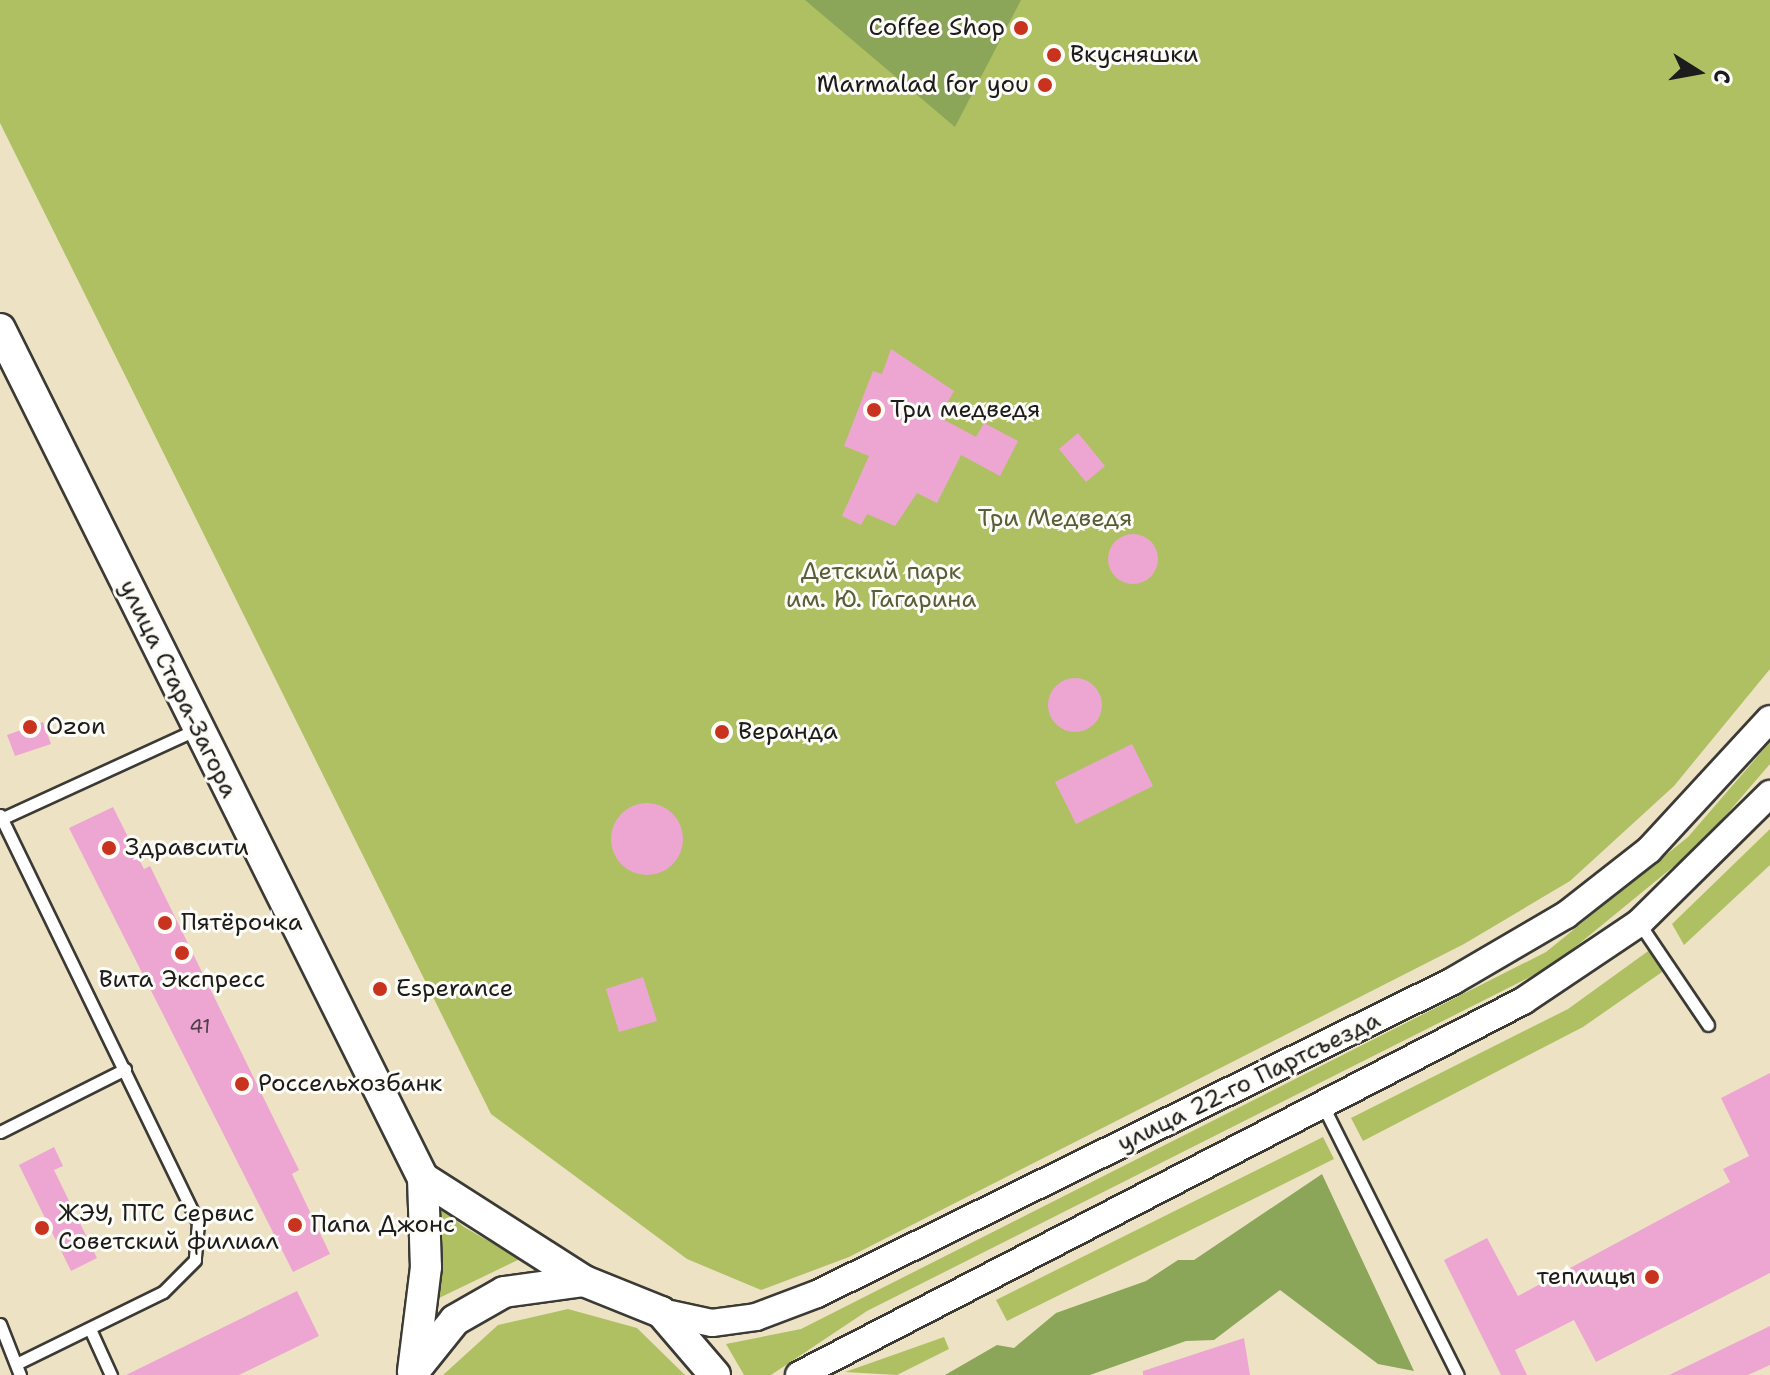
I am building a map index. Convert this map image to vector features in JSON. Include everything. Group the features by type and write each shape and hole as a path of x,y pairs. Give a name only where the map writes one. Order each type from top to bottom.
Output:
{"main road":[{"name":"улица Стара-Загора","path":"0,330 423,1178 426,1267 413,1374"},
{"path":"423,1178 584,1281 661,1312 715,1375"},
{"path":"413,1374 455,1320 504,1292 584,1281"}],"street":[{"name":"улица 22-го Партсъезда","path":"661,1312 712,1323 756,1317 817,1294 1453,981 1566,915 1649,850 1770,719"},
{"name":"улица 22-го Партсъезда","path":"799,1375 1523,1001 1639,923 1770,794"}],"lane":[{"path":"0,1324 19,1369 163,1292 195,1260 198,1223 2,816 197,729"},
{"path":"1639,923 1708,1025"},
{"path":"0,1132 125,1069"},
{"path":"1322,1103 1458,1375"},
{"path":"90,1329 111,1375"}],"green space":[{"name":"Детский парк им. Ю. Гагарина","path":"0,0 1770,0 1770,669 1674,786 1570,881 1464,944 849,1257 761,1290 687,1259 491,1114 0,123"},
{"path":"805,0 1021,0 955,127"},
{"path":"1770,742 1770,764 1701,844 1552,966 867,1311 771,1375 744,1375 726,1344 801,1329 1546,952 1688,837"},
{"path":"1770,829 1770,865 1684,945 1672,924"},
{"path":"1651,949 1665,970 1583,1027 1363,1141 1351,1118 1568,1009"},
{"path":"1323,1137 1334,1159 1007,1321 996,1300"},
{"path":"1322,1174 1414,1371 1378,1364 1280,1290 1214,1340 1186,1341 1090,1375 945,1375 997,1345 1014,1348 1056,1313 1146,1281 1178,1260 1194,1260"},
{"path":"432,1201 464,1227 520,1259 437,1299"},
{"path":"568,1309 637,1328 685,1375 443,1375 498,1325"},
{"path":"944,1337 949,1349 897,1375 845,1372"}],"building":[{"path":"891,349 954,391 939,417 976,437 984,423 1018,441 1000,476 961,455 937,503 917,493 895,526 867,514 861,525 842,516 869,456 844,446 873,371 882,374"},
{"path":"1078,433 1105,466 1086,482 1059,449"},
{"path":"1133,534 1150,542 1158,559 1150,576 1133,584 1116,576 1108,559 1116,542"},
{"path":"1075,678 1094,686 1102,705 1094,724 1075,732 1056,724 1048,705 1056,686"},
{"path":"43,722 51,744 15,756 7,735"},
{"path":"1132,744 1153,786 1076,824 1055,782"},
{"path":"654,803 673,813 681,825 681,853 673,865 661,873 640,875 621,865 613,853 611,832 621,813 633,805"},
{"path":"113,807 144,869 150,866 299,1170 292,1174 330,1254 293,1272 69,828"},
{"path":"643,977 657,1021 619,1032 606,989"},
{"path":"1770,1073 1770,1273 1596,1362 1574,1320 1515,1350 1527,1375 1501,1375 1444,1260 1487,1238 1518,1296 1730,1182 1723,1169 1749,1156 1721,1098"},
{"path":"54,1147 63,1166 54,1170 97,1258 71,1271 19,1165"},
{"path":"297,1291 319,1336 239,1375 126,1375"},
{"path":"1770,1326 1770,1365 1748,1375 1669,1375"},
{"path":"1244,1338 1250,1375 1143,1375 1143,1371"}],"place":[{"name":"Coffee Shop","path":"1021,28"},
{"name":"Вкусняшки","path":"1054,55"},
{"name":"Marmalad for you","path":"1045,85"},
{"name":"Три медведя","path":"874,410"},
{"name":"Ozon","path":"30,727"},
{"name":"Веранда","path":"722,732"},
{"name":"Здравсити","path":"109,848"},
{"name":"Пятёрочка","path":"165,923"},
{"name":"Вита Экспресс","path":"182,953"},
{"name":"Esperance","path":"380,989"},
{"name":"Россельхозбанк","path":"242,1084"},
{"name":"Папа Джонс","path":"295,1225"},
{"name":"ЖЭУ, ПТС Сервис Советский филиал","path":"42,1228"},
{"name":"теплицы","path":"1652,1277"}],"park label":[{"name":"Три Медведя","path":"1055,519"}]}
